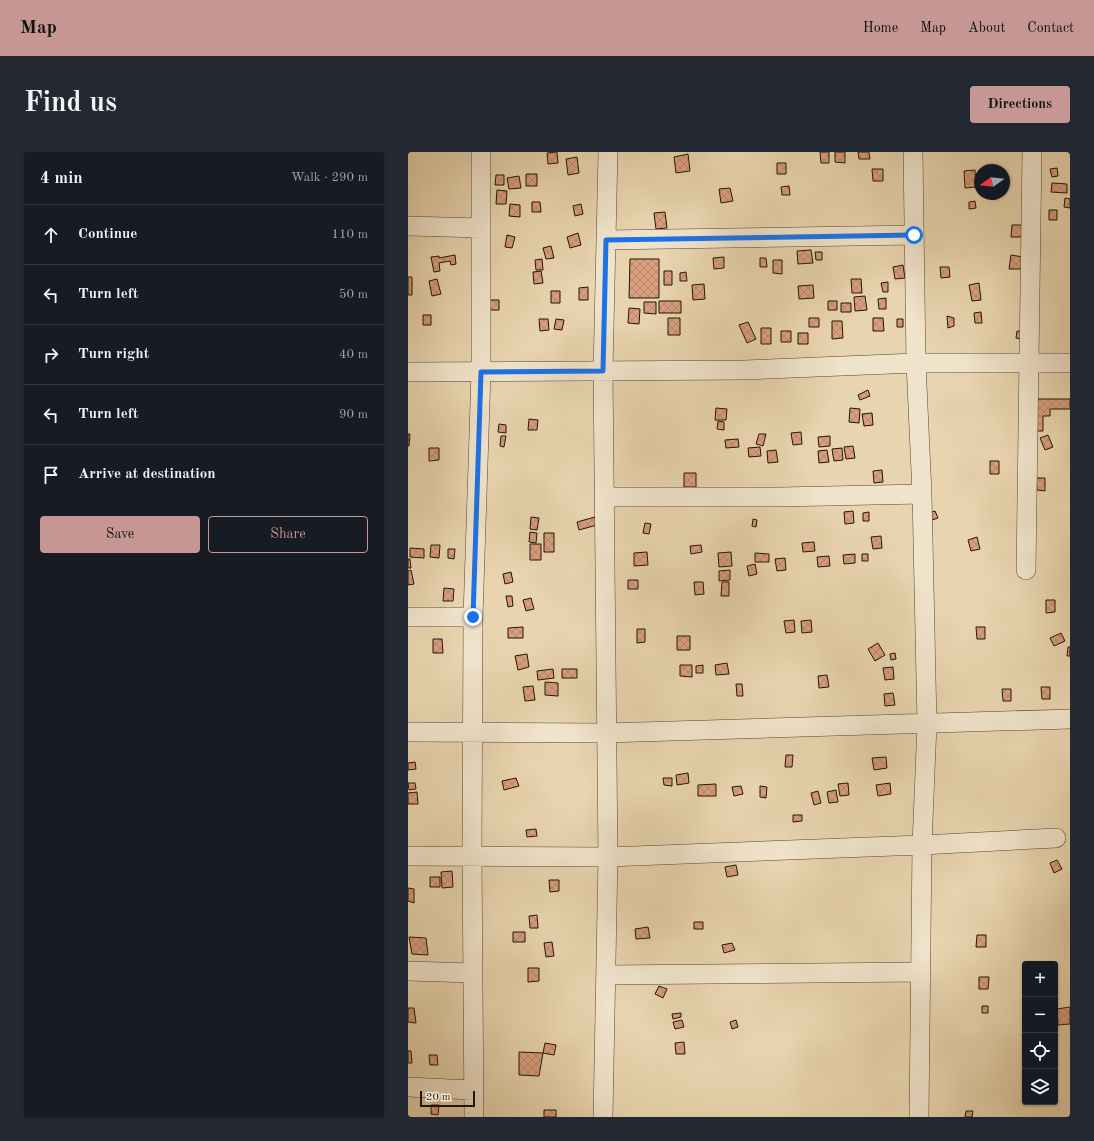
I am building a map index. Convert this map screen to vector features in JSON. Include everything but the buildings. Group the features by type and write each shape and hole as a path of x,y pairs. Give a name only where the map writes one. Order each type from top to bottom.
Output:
{"street":[{"path":"474,1117 472,973 473,617 481,372 481,152"},
{"path":"603,1117 608,857 603,371 608,152"},
{"path":"913,152 916,363 922,494 927,724 922,845 919,1117"},
{"path":"1026,570 1032,152"},
{"path":"408,226 481,228"},
{"path":"606,240 914,235"},
{"path":"408,372 744,370 916,363 1070,364"},
{"path":"604,497 773,497 922,494"},
{"path":"408,617 473,617"},
{"path":"408,732 606,733 1070,719"},
{"path":"408,856 608,857 922,845 1056,838"},
{"path":"408,971 472,973"},
{"path":"606,975 921,972"},
{"path":"408,1087 473,1090"}],"route":[{"path":"473,617 481,372 603,371 606,240 914,235"}]}
